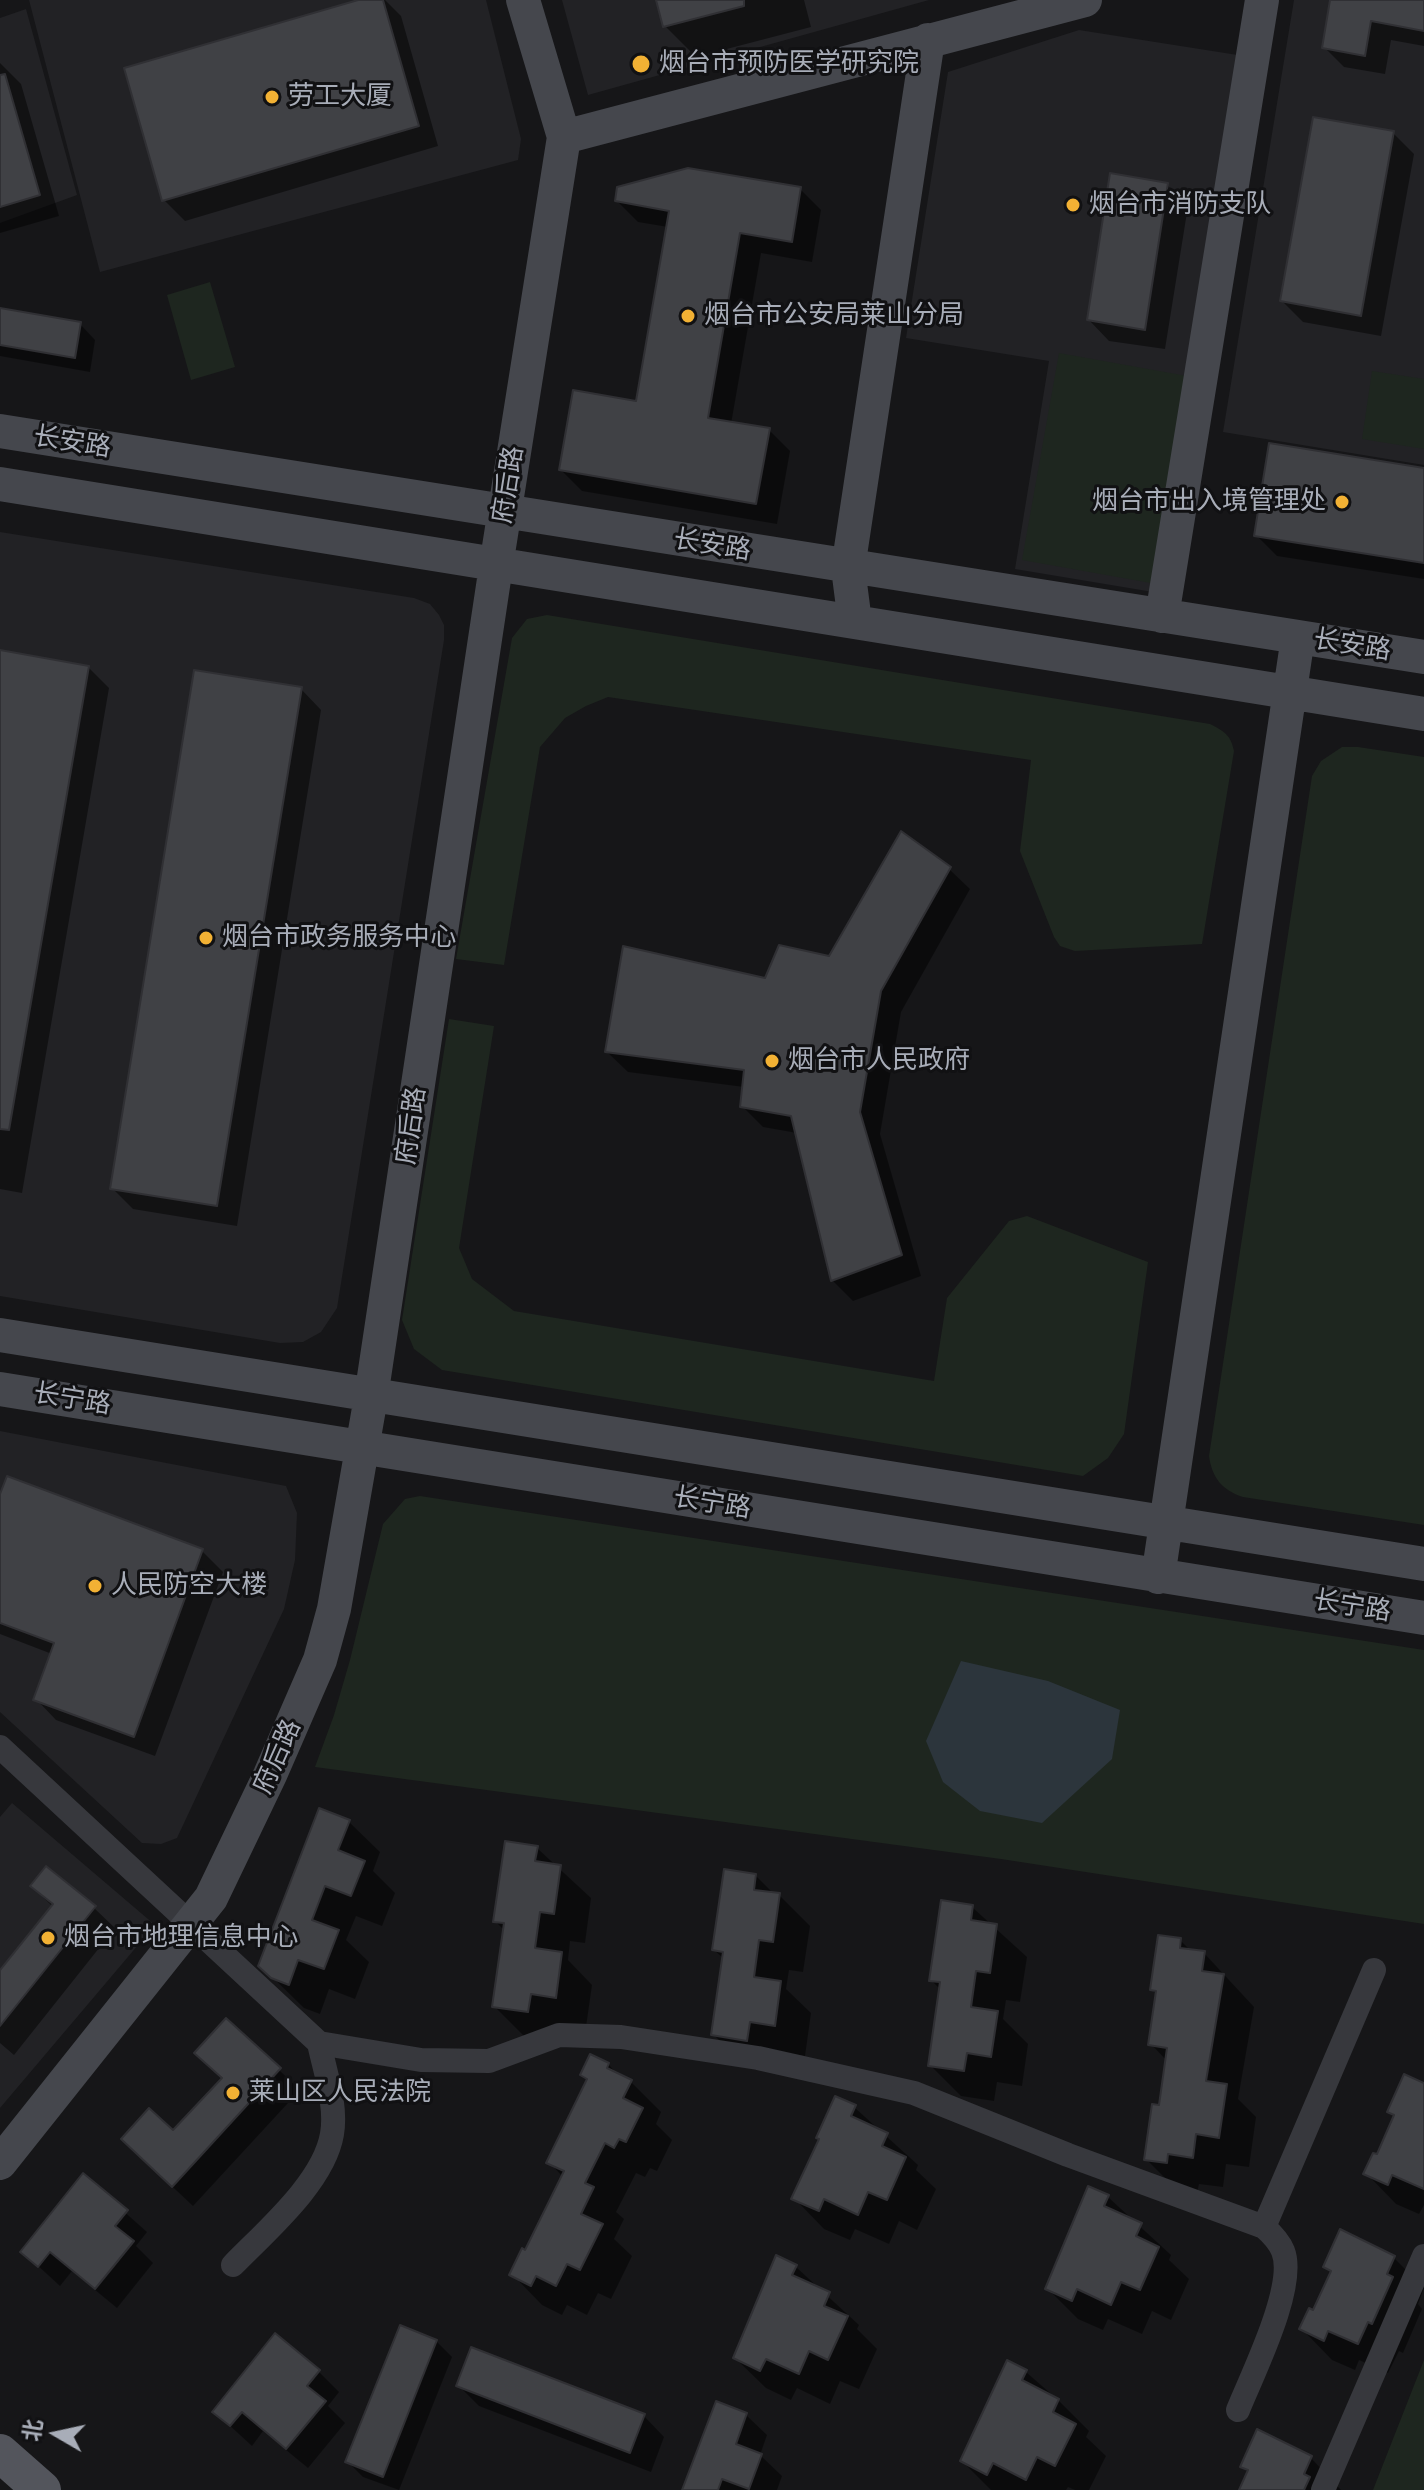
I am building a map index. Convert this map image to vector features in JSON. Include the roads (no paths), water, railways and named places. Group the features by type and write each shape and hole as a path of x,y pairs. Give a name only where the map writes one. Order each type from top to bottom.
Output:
{"main road":[{"path":"0,2453 42,2490"}],"street":[{"name":"府后路","path":"0,2163 211,1898 270,1775 320,1660 334,1609 371,1397 564,137 523,0"},
{"path":"564,137 1085,0"},
{"path":"1162,616 1262,0"},
{"path":"855,622 848,568 928,40"},
{"name":"长安路","path":"0,431 1424,657"},
{"path":"0,484 1424,714"},
{"path":"1158,1577 1298,637"},
{"name":"长宁路","path":"0,1335 1424,1564"},
{"name":"长宁路","path":"0,1389 1424,1618"},
{"path":"742,1509 750,1457"},
{"path":"0,1747 319,2043 421,2060 489,2061 559,2035 621,2037 758,2058 914,2093 1068,2155 1264,2227 1285,2254 1284,2287 1276,2317 1238,2410"},
{"path":"1264,2227 1374,1970"},
{"path":"233,2265 304,2189 320,2164 332,2135 331,2101 319,2043"},
{"path":"1323,2490 1424,2256"}],"place":[{"name":"烟台市预防医学研究院","path":"641,64"},
{"name":"劳工大厦","path":"272,97"},
{"name":"烟台市消防支队","path":"1073,205"},
{"name":"烟台市公安局莱山分局","path":"688,316"},
{"name":"烟台市出入境管理处","path":"1342,502"},
{"name":"烟台市政务服务中心","path":"206,938"},
{"name":"烟台市人民政府","path":"772,1061"},
{"name":"人民防空大楼","path":"95,1586"},
{"name":"烟台市地理信息中心","path":"48,1938"},
{"name":"莱山区人民法院","path":"233,2093"}]}
